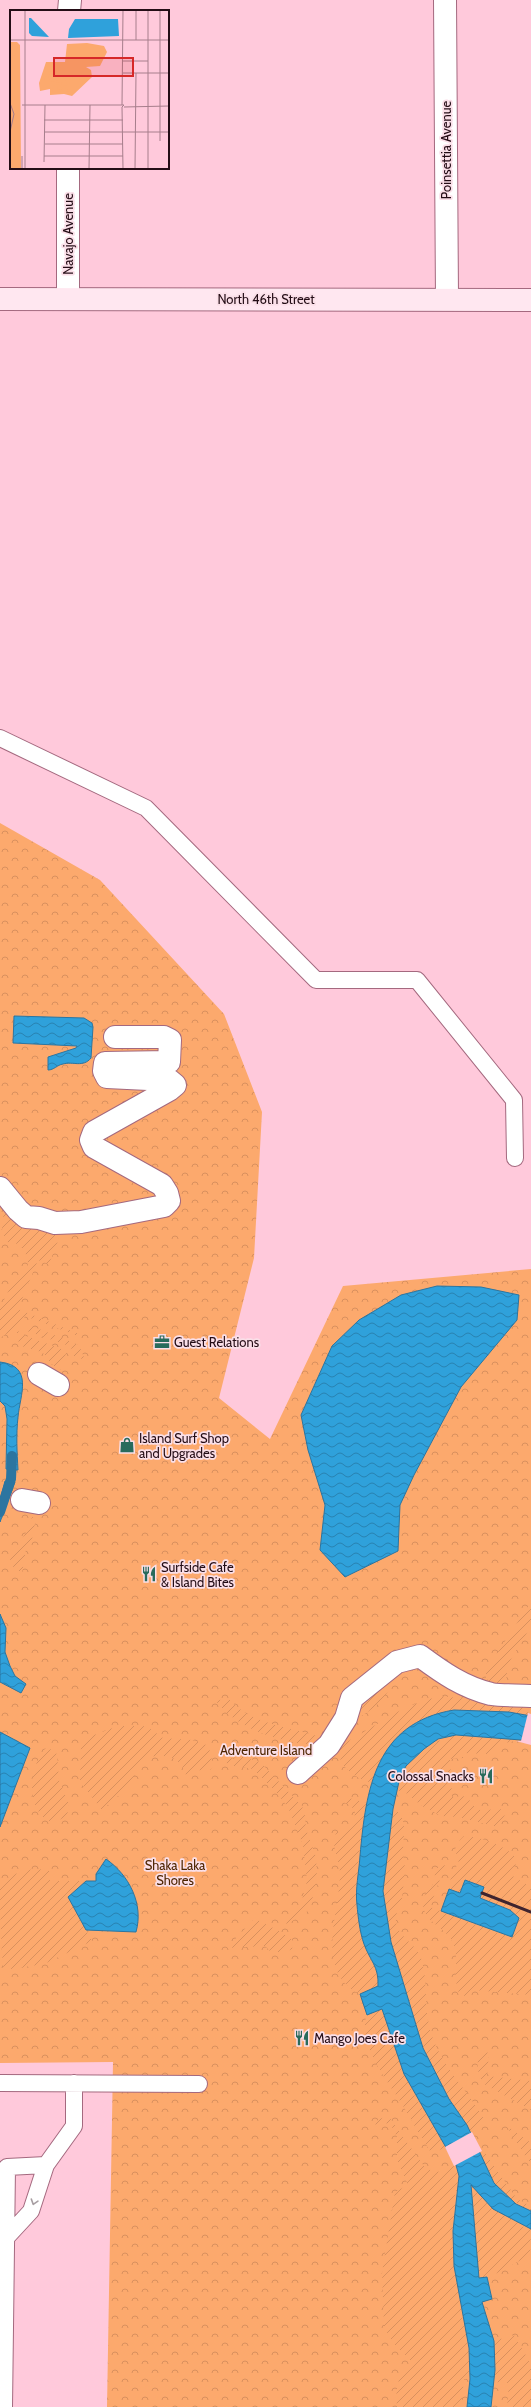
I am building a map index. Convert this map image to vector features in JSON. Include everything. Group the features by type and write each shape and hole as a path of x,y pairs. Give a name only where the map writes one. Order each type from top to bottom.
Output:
{"street":[{"name":"Poinsettia Avenue","path":"446,0 447,299"},
{"name":"Navajo Avenue","path":"68,169 68,299"},
{"name":"North 46th Street","path":"0,299 531,300"},
{"path":"0,1188 18,1210 26,1217 39,1218 55,1222 81,1222 164,1206 169,1201 167,1193 162,1185 94,1147 91,1140 94,1132 169,1090 175,1085 169,1080 107,1077 104,1071 105,1063 169,1062 170,1040 164,1037 115,1037"},
{"path":"298,1773 329,1746 346,1718 352,1698 397,1662 420,1656 454,1681 469,1687 492,1694 531,1696"}],"lane":[{"path":"0,738 146,808 316,980 417,980 514,1100 515,1158"},
{"path":"0,2083 199,2084"},
{"path":"6,2238 31,2211 46,2165 74,2126 74,2083"},
{"path":"4,2407 7,2167 46,2165"}],"green space":[{"name":"Adventure Island","path":"0,823 100,880 224,1014 262,1112 254,1258 219,1398 270,1439 343,1286 531,1269 531,2407 107,2407 113,2062 0,2063"},
{"path":"4,1209 55,1231 59,1238 49,1264 38,1260 18,1309 79,1334 78,1336 25,1316 18,1333 67,1351 60,1370 53,1365 43,1353 19,1344 17,1333 11,1331 0,1338 0,1308 9,1290 27,1270 28,1263 25,1251 18,1244 7,1242 2,1231"},
{"path":"29,1325 79,1345 85,1360 69,1354 72,1347 27,1331"},
{"path":"32,1517 36,1518 31,1544 27,1543 22,1573 11,1565 10,1558 29,1528"},
{"path":"531,1602 531,1626 508,1664 506,1681 500,1685 493,1685 486,1678 486,1670"},
{"path":"396,1675 393,1683 380,1702 368,1712 354,1720 346,1718"},
{"path":"439,1696 531,1705 531,1708 529,1708 527,1715 472,1710 396,1737 385,1753 372,1783 354,1775 344,1765 340,1759 340,1746 406,1707"},
{"path":"228,1698 236,1706 256,1718 279,1726 314,1735 321,1739 318,1745 304,1744 275,1738 261,1733 236,1720 216,1701"},
{"path":"118,1726 143,1726 149,1728 163,1738 192,1740 205,1744 210,1751 213,1766 210,1770 200,1770 186,1775 178,1761 175,1759 163,1756 154,1756 142,1762 125,1794 118,1796 102,1810 80,1782 81,1744 86,1738"},
{"path":"456,1735 521,1740 499,1744 488,1754 463,1753 463,1758 450,1759 452,1797 469,1796 470,1803 479,1810 508,1809 498,1827 458,1817 441,1816 422,1806 406,1793 397,1790 405,1769 418,1754 426,1747 436,1742"},
{"path":"45,1749 50,1749 57,1754 59,1780 69,1804 67,1816 53,1823 44,1817 38,1810 32,1789 35,1767 39,1757"},
{"path":"239,1756 260,1762 302,1806 305,1816 306,1829 316,1857 317,1880 311,1904 306,1913 287,1924 283,1920 301,1904 307,1881 303,1845 288,1807 275,1791 253,1769 228,1765 226,1762 229,1757 233,1759"},
{"path":"349,1798 367,1803 359,1853 357,1909 363,1941 367,1953 375,1967 378,1978 378,1986 360,1994 346,1984 337,1971 333,1956 332,1940 340,1873 334,1842 337,1832 346,1833 354,1825 355,1812 350,1804 344,1803"},
{"path":"393,1809 401,1816 404,1827 403,1850 405,1871 402,1898 396,1915 397,1927 403,1936 419,1953 421,1958 425,1976 427,2015 436,2046 449,2069 486,2123 470,2133 449,2099 423,2048 391,1942 383,1891"},
{"path":"464,1836 486,1840 509,1851 517,1861 511,1875 531,1887 531,1995 474,1990 466,1996 460,1995 456,1982 455,1947 444,1931 426,1915 423,1900 434,1882 435,1869 445,1865 430,1907 501,1934 510,1910 449,1889 449,1883 460,1858 454,1851"},
{"path":"34,1869 49,1870 50,1881 86,1881 68,1897 92,1941 44,1964 4,1970 1,1941 0,1888 2,1884 10,1877 20,1872"},
{"path":"255,1918 289,1937 293,1941 292,1949 285,1952 271,1952 265,1946 227,1948"},
{"path":"382,2009 413,2093 447,2146 432,2154 382,2074 370,2051 365,2028 366,2017"},
{"path":"489,2052 487,2076 531,2081 531,2110 484,2084 478,2071 478,2060 479,2056"},
{"path":"389,2117 426,2169 440,2172 456,2165 459,2176 455,2196 462,2316 469,2348 470,2379 464,2379 461,2407 397,2407 398,2382 411,2361 393,2343 384,2327 382,2273 395,2192 408,2185 397,2160 397,2137 390,2123 369,2125 382,2118"},
{"path":"506,2125 531,2143 531,2163 527,2159"},
{"path":"483,2150 517,2199 531,2206 531,2211 513,2200 493,2180 480,2152"},
{"path":"471,2185 524,2227 531,2229 530,2256 493,2275 479,2278"},
{"path":"514,2335 531,2364 531,2407 507,2407 509,2383 494,2382 494,2341"}],"water":[{"path":"14,1016 84,1018 92,1023 93,1027 91,1058 85,1063 67,1063 48,1070 48,1057 76,1048 77,1046 13,1043"},
{"path":"437,1286 481,1287 519,1295 517,1320 461,1387 414,1475 400,1505 398,1551 345,1577 320,1550 325,1505 308,1450 301,1415 332,1346 359,1320 401,1295"},
{"path":"0,1362 11,1365 17,1369 21,1375 22,1391 17,1430 18,1470 6,1469 7,1419 5,1406 0,1401"},
{"path":"5,1481 15,1482 0,1522 0,1500"},
{"path":"0,1614 6,1628 5,1652 10,1666 15,1676 26,1684 21,1693 0,1682"},
{"path":"454,1710 509,1712 531,1716 531,1743 521,1740 456,1735 438,1739 424,1749 406,1766 400,1777 393,1809 383,1891 391,1942 423,2048 449,2099 467,2125 494,2183 516,2204 531,2211 531,2229 493,2209 471,2185 479,2278 487,2277 492,2299 482,2302 494,2341 495,2370 491,2407 467,2407 470,2379 469,2348 454,2266 453,2231 459,2176 456,2165 404,2074 382,2009 367,2015 360,1994 378,1986 376,1968 366,1950 361,1935 357,1899 366,1807 372,1784 380,1763 391,1744 407,1729 428,1717"},
{"path":"0,1732 30,1748 0,1827"},
{"path":"106,1859 122,1873 133,1891 138,1911 136,1932 86,1930 68,1897 86,1881 96,1881 96,1874"},
{"path":"465,1880 484,1887 480,1898 510,1910 519,1918 512,1937 441,1911 449,1889 460,1893"}],"pier":[{"path":"528,1713 531,1714 531,1745 516,1741 521,1741"},
{"path":"472,2132 482,2151 454,2166 445,2147"}],"waterway":[{"path":"0,1512 11,1479 12,1456"}],"railway":[{"path":"482,1893 531,1912"}],"place":[{"name":"Guest Relations","path":"162,1342"},
{"name":"Island Surf Shop and Upgrades","path":"127,1445"},
{"name":"Surfside Cafe & Island Bites","path":"149,1574"},
{"name":"Colossal Snacks","path":"486,1776"},
{"name":"Mango Joes Cafe","path":"302,2038"}],"park label":[{"name":"Shaka Laka Shores","path":"175,1872"}]}
